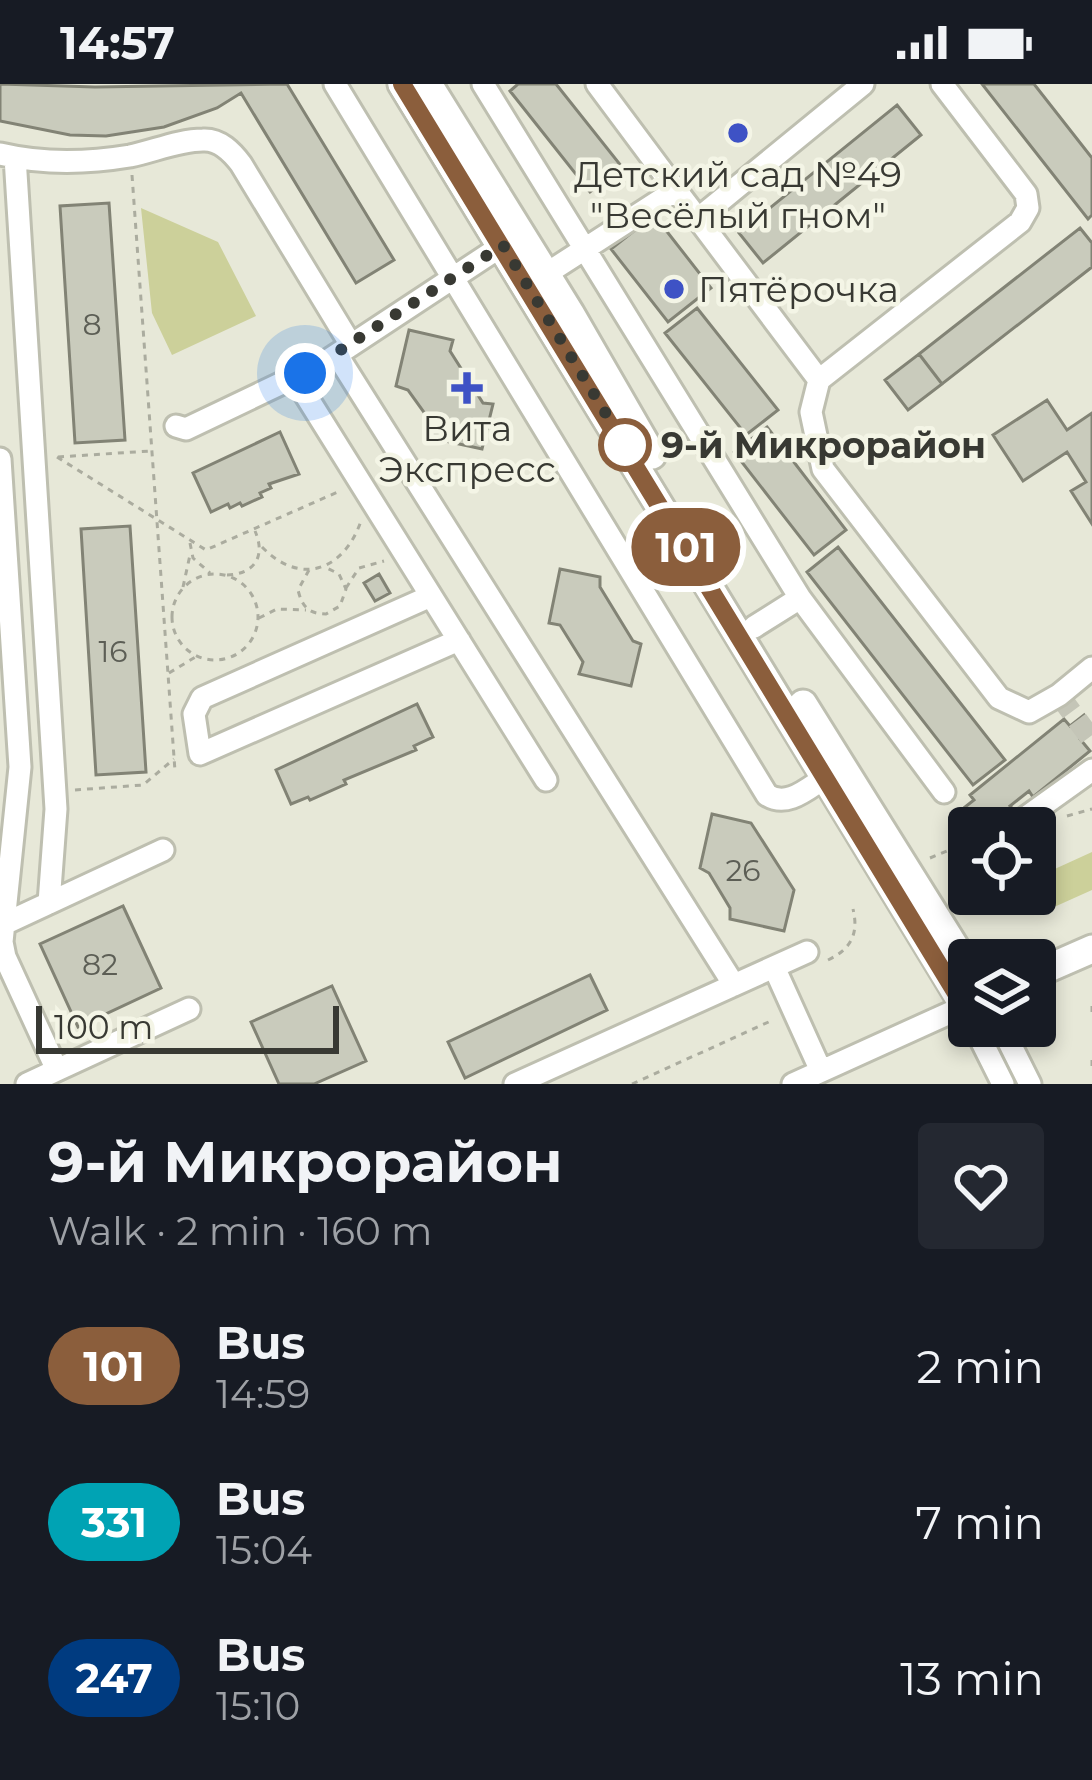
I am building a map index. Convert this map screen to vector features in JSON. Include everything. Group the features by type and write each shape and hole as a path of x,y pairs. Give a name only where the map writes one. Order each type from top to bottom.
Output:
{"main road":[{"path":"402,84 512,239"},
{"path":"428,84 537,280 950,939"},
{"path":"537,280 948,978"},
{"path":"1056,965 1092,949"}],"street":[{"path":"335,84 767,795 789,800 826,777"},
{"path":"483,84 800,598 944,792"},
{"path":"597,84 819,380"},
{"path":"698,219 863,84"},
{"path":"942,84 1026,194 1028,208 1020,222 819,380 811,412 823,469 999,698 1029,712 1092,668"},
{"path":"49,903 56,835 54,764 7,156 80,161 203,140 235,155 344,350 734,985"},
{"path":"537,280 676,190"},
{"path":"176,426 186,429 296,378 512,239"},
{"path":"296,378 546,780"},
{"path":"34,459 0,460 20,767 2,925 5,957 57,1070"},
{"path":"431,596 202,698 194,714 200,754 459,640"},
{"path":"754,627 800,598"},
{"path":"20,767 54,764"},
{"path":"1040,807 1092,770"},
{"path":"2,925 163,850"},
{"path":"515,1084 774,967 815,957"},
{"path":"774,967 821,1071"},
{"path":"27,1084 190,1009"},
{"path":"793,1084 948,1021"},
{"path":"986,1047 1004,1084"},
{"path":"1012,1047 1030,1084"}],"path":[{"path":"131,155 176,771"},
{"path":"152,451 58,457 209,550 364,489"},
{"path":"255,530 262,547 281,564 309,570 323,567 353,542 364,489"},
{"path":"183,588 189,541"},
{"path":"225,575 252,596 257,619 250,641 220,660 197,656 185,649 172,626 175,599 196,578 248,571 262,547"},
{"path":"190,550 198,565 211,574"},
{"path":"257,619 277,609 326,614 335,610 359,568 403,551"},
{"path":"323,567 339,574 346,589"},
{"path":"309,570 298,590 309,611"},
{"path":"168,674 197,656"},
{"path":"55,791 143,785 175,759"},
{"path":"928,859 948,851"},
{"path":"815,957 849,946 856,929 854,909"},
{"path":"1092,1006 1092,1017"},
{"path":"632,1084 794,1011"},
{"path":"1092,1060 1092,1068"}],"green space":[{"path":"141,208 218,242 256,316 172,355 152,313"},
{"path":"1092,852 1092,890 1056,906 1056,868"}],"building":[{"path":"0,84 287,84 394,260 356,283 241,93 217,108 164,127 106,136 70,135 0,121"},
{"path":"518,84 556,84 622,167 590,192 510,91"},
{"path":"982,84 1034,84 1092,158 1092,215 1088,219"},
{"path":"897,105 921,135 763,263 739,233"},
{"path":"109,203 125,440 75,443 60,206"},
{"path":"654,215 711,288 668,322 611,249"},
{"path":"1080,228 1092,243 1092,267 942,384 919,354"},
{"path":"697,308 778,410 746,435 665,333"},
{"path":"409,330 453,340 450,351 483,403 493,404 482,449 427,437 431,422 408,390 396,386"},
{"path":"919,354 942,384 908,410 885,380"},
{"path":"1047,400 1067,430 1092,413 1092,524 1071,491 1086,482 1067,452 1023,481 993,435"},
{"path":"767,427 846,530 814,555 734,452"},
{"path":"280,432 299,474 269,484 271,488 260,493 262,497 242,506 230,508 228,504 211,512 193,473"},
{"path":"130,526 146,772 96,775 81,529"},
{"path":"838,547 1005,760 973,785 807,572"},
{"path":"560,569 600,577 600,587 633,641 641,644 631,686 579,674 583,662 560,625 549,623"},
{"path":"379,574 390,593 375,601 364,583"},
{"path":"417,704 433,737 414,746 416,750 344,780 346,784 291,804 276,770"},
{"path":"1084,715 1092,730 1080,739 1090,751 1033,797 1029,791 1011,807 965,807 974,800 970,795 1064,719 1070,726"},
{"path":"712,814 751,823 794,890 784,931 730,919 730,908 709,873 700,868"},
{"path":"123,906 161,988 78,1027 40,944"},
{"path":"590,975 607,1010 465,1078 448,1042"},
{"path":"332,986 366,1061 314,1084 279,1084 251,1022"}],"tunnel":[{"path":"1059,695 1092,740"}],"bus line":[{"name":"101","path":"402,84 948,980"}],"place":[{"name":"Детский сад №49 \"Весёлый гном\"","path":"738,133"},
{"name":"Пятёрочка","path":"674,289"},
{"name":"Вита Экспресс","path":"467,388"},
{"name":"9-й Микрорайон","path":"625,445"}],"route":[{"path":"305,373 503,245 625,445"}]}
